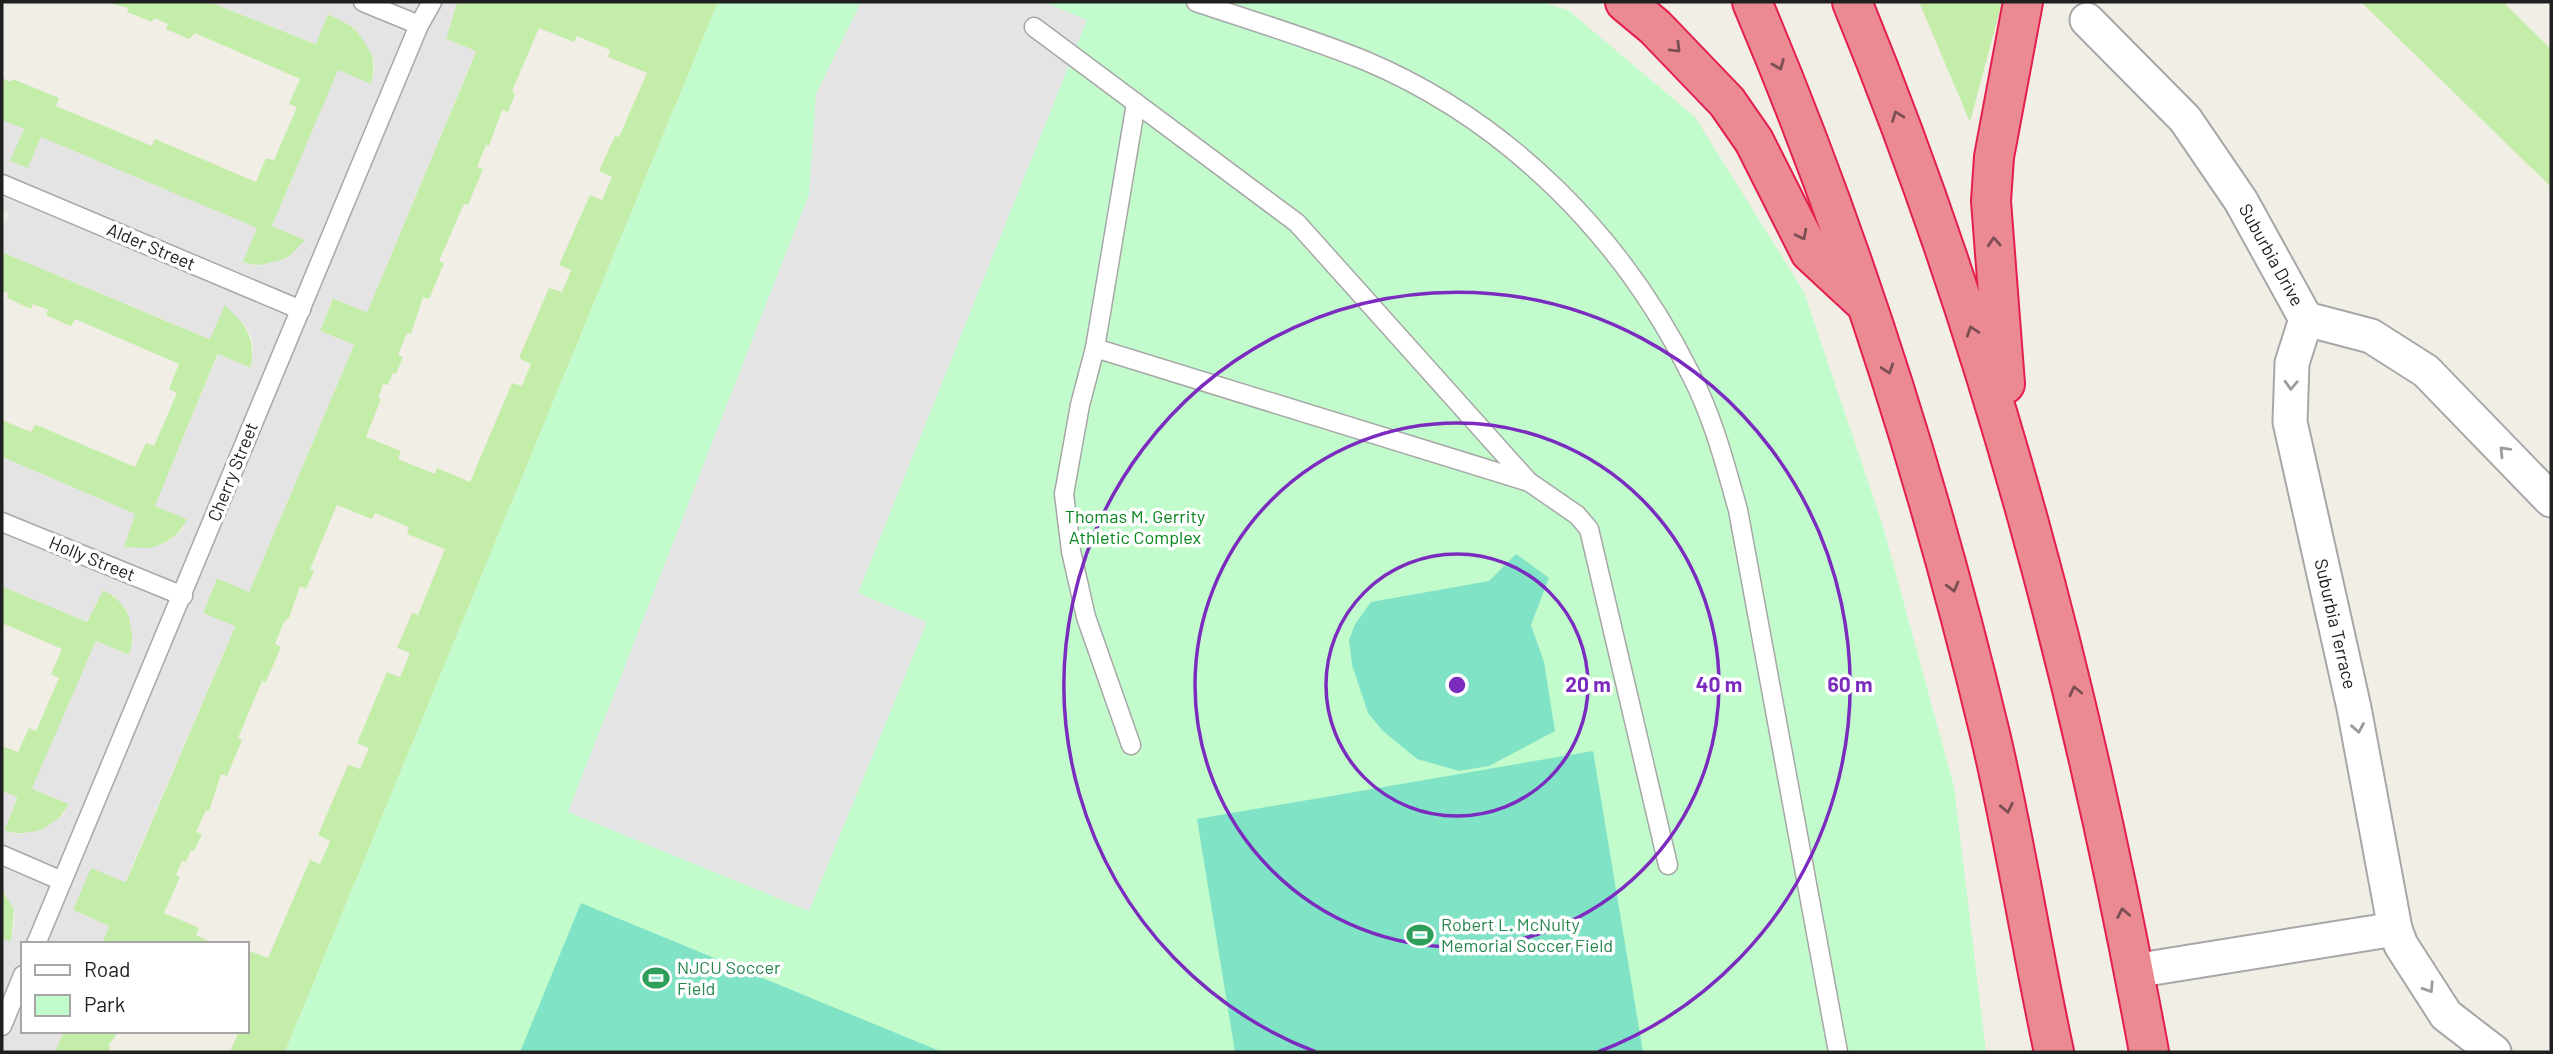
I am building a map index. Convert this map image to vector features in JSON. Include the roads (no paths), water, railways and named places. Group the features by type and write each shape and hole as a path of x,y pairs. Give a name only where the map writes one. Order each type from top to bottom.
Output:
{"highway":[{"path":"1625,2 1655,27 1727,102 1754,141 1810,252 1866,304"},
{"path":"1752,2 1831,195 1911,440 1971,655 2008,814 2048,1044"},
{"path":"1852,2 1938,230 2012,456 2074,685 2149,1052"},
{"path":"2012,456 1991,201 1994,157 2023,2"}],"street":[{"name":"Suburbia Drive","path":"2087,20 2185,119 2241,201 2306,320 2371,336 2426,371 2551,500"},
{"name":"Suburbia Terrace","path":"2306,320 2292,363 2290,422 2354,708 2395,929 2401,945 2446,1015 2494,1052"},
{"path":"2134,971 2395,929"}],"lane":[{"path":"363,2 419,25"},
{"name":"Cherry Street","path":"37,942 419,25 432,2"},
{"path":"1196,2 1367,62 1475,122 1575,206 1637,282 1667,330 1692,376 1718,442 1738,510 1838,1052"},
{"path":"1034,27 1297,223 1529,482 1577,515 1590,529 1668,866"},
{"path":"1131,745 1086,617 1071,551 1064,494 1080,405 1095,348 1136,103"},
{"name":"Alder Street","path":"2,184 301,310"},
{"path":"1095,348 1529,482"},
{"name":"Holly Street","path":"2,522 183,596"},
{"path":"2,855 62,881"},
{"path":"2,1026 21,980"}],"place":[{"name":"Robert L. McNulty Memorial Soccer Field","path":"1420,935"},
{"name":"NJCU Soccer Field","path":"656,978"}],"park label":[{"name":"Thomas M. Gerrity Athletic Complex","path":"1135,527"}]}
